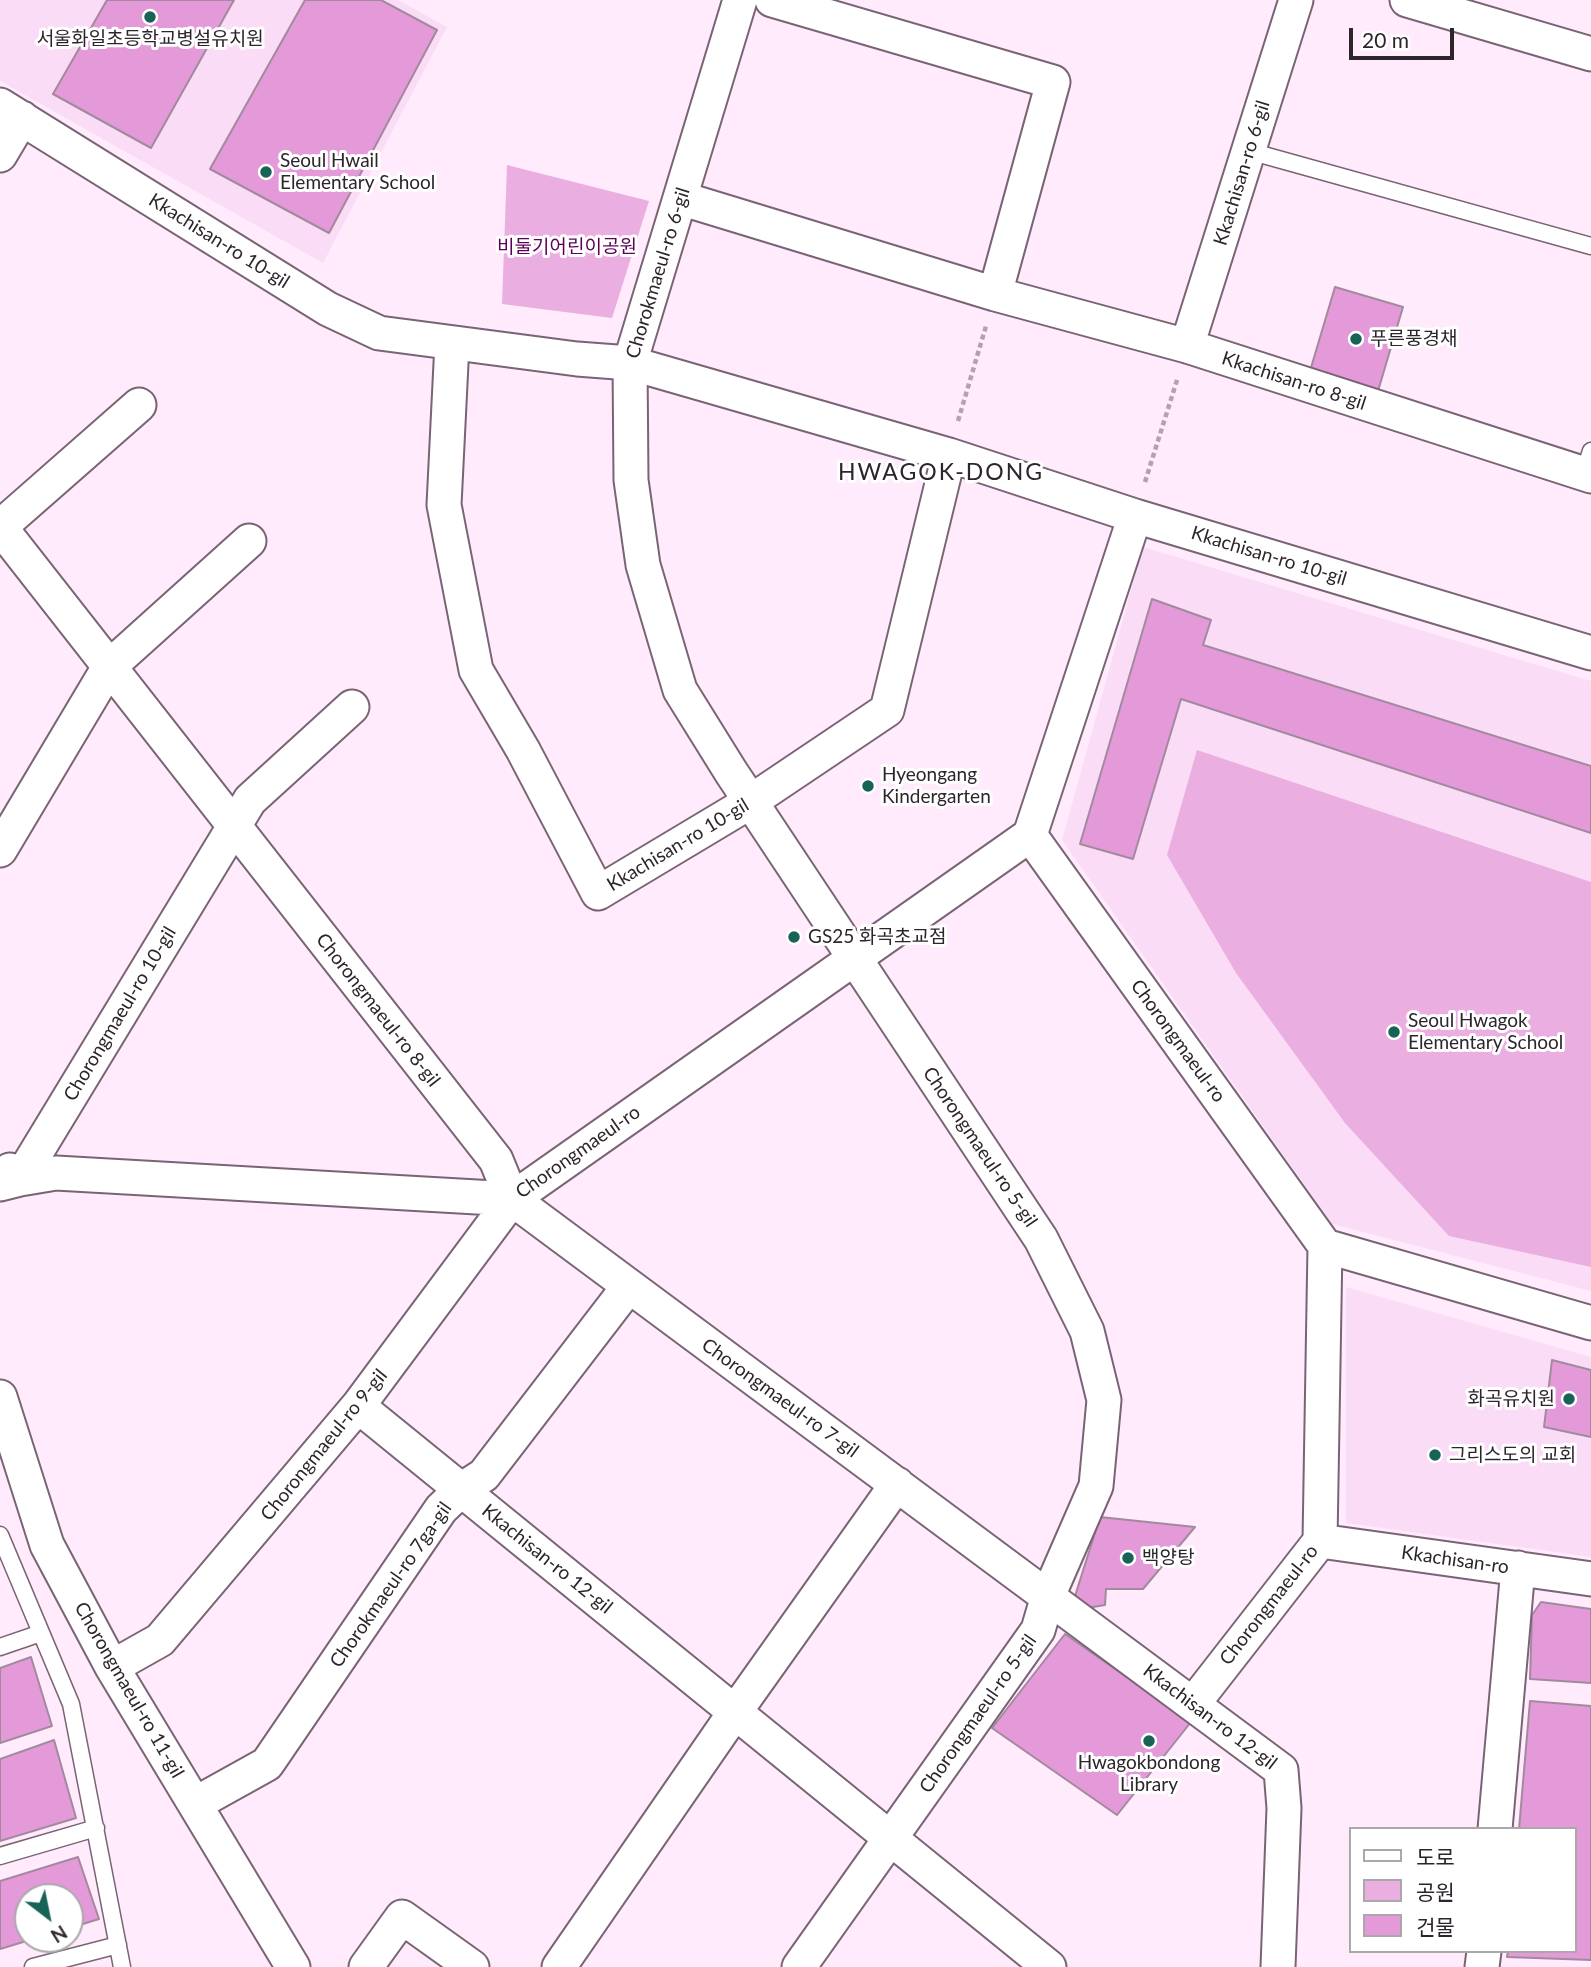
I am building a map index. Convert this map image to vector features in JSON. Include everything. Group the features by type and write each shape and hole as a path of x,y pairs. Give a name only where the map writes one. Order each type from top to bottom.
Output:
{"street":[{"name":"Chorokmaeul-ro 6-gil","path":"740,0 630,363 631,480 643,565 680,690 750,802 855,958"},
{"path":"772,0 1053,82 995,295"},
{"name":"Kkachisan-ro 6-gil","path":"1187,346 1296,0"},
{"path":"1408,0 1591,54"},
{"path":"0,155 11,112"},
{"name":"Kkachisan-ro 10-gil","path":"11,112 328,309 379,333 577,359 630,363 949,454 1135,516 1591,653"},
{"name":"Kkachisan-ro 8-gil","path":"680,198 995,295 1187,346 1589,466"},
{"name":"Kkachisan-ro 10-gil","path":"452,343 444,505 476,670 523,750 598,893 750,802 887,710 949,454"},
{"path":"0,527 139,405"},
{"path":"1030,835 1135,516"},
{"name":"Chorongmaeul-ro 8-gil","path":"0,527 496,1160 512,1199"},
{"path":"0,850 109,667 248,541"},
{"path":"234,827 250,800 352,707"},
{"name":"Chorongmaeul-ro 10-gil","path":"7,1175 234,827"},
{"name":"Chorongmaeul-ro","path":"7,1175 56,1173 512,1199 1030,835 1325,1246 1320,1541 1193,1704"},
{"name":"Chorongmaeul-ro 5-gil","path":"799,1967 1038,1630 1048,1596 1096,1486 1104,1400 1087,1331 1041,1239 855,958"},
{"name":"Chorongmaeul-ro 7-gil","path":"512,1199 1048,1596"},
{"name":"Chorongmaeul-ro 9-gil","path":"112,1667 160,1640 358,1406 512,1199"},
{"path":"1325,1246 1591,1323"},
{"name":"Chorokmaeul-ro 7ga-gil","path":"195,1804 267,1764 441,1509 461,1490 484,1475 629,1286"},
{"name":"Chorongmaeul-ro 11-gil","path":"0,1397 47,1545 112,1667 293,1967"},
{"name":"Kkachisan-ro 12-gil","path":"358,1406 1049,1967"},
{"path":"559,1967 897,1484"},
{"name":"Kkachisan-ro","path":"1320,1541 1591,1579"},
{"path":"1495,1827 1518,1568"},
{"name":"Kkachisan-ro 12-gil","path":"1048,1596 1281,1770 1284,1808 1278,1967"},
{"path":"366,1967 402,1917 472,1967"}],"lane":[{"path":"1248,151 1591,246"},
{"path":"1,1540 71,1704 122,1967"},
{"path":"0,1647 41,1633"},
{"path":"0,1856 96,1828"},
{"path":"33,1967 118,1945"}],"path":[{"path":"949,454 995,295"},
{"path":"1135,516 1187,346"}],"shaded area":[{"name":"Seoul Hwail Elementary School","path":"0,0 398,0 447,27 323,263 0,81"},
{"name":"Seoul Hwagok Elementary School","path":"1143,547 1591,681 1591,1291 1332,1224 1062,840"},
{"path":"1346,1287 1591,1357 1591,1557 1346,1523"}],"green space":[{"name":"비둘기어린이공원","path":"507,165 649,201 612,318 502,304"},
{"path":"1197,750 1591,882 1591,1267 1449,1236 1345,1123 1236,973 1167,855"}],"building":[{"path":"107,0 234,0 151,148 53,94"},
{"path":"305,0 381,0 437,30 329,233 210,169"},
{"name":"푸른풍경채","path":"1335,287 1403,307 1378,391 1310,371"},
{"path":"1152,599 1211,620 1203,645 1591,766 1591,833 1181,699 1133,859 1080,844"},
{"name":"화곡유치원","path":"1552,1360 1591,1370 1591,1437 1544,1427"},
{"name":"백양탕","path":"1100,1517 1195,1527 1143,1589 1106,1589 1105,1605 1087,1608 1075,1596"},
{"path":"1541,1602 1591,1609 1591,1683 1530,1679 1532,1615"},
{"path":"1065,1634 1191,1722 1117,1815 992,1728"},
{"path":"31,1657 52,1726 0,1743 0,1668"},
{"path":"1530,1701 1591,1706 1591,1960 1507,1957 1508,1953 1577,1953 1577,1827 1519,1827"},
{"path":"54,1740 76,1818 0,1841 0,1759"},
{"path":"78,1857 99,1919 84,1924 84,1883 14,1883 14,1945 0,1949 0,1881"}],"place":[{"name":"서울화일초등학교병설유치원","path":"150,17"},
{"name":"Seoul Hwail Elementary School","path":"266,172"},
{"name":"푸른풍경채","path":"1356,339"},
{"name":"Hyeongang Kindergarten","path":"868,786"},
{"name":"GS25 화곡초교점","path":"794,937"},
{"name":"Seoul Hwagok Elementary School","path":"1394,1032"},
{"name":"화곡유치원","path":"1569,1399"},
{"name":"그리스도의 교회","path":"1435,1455"},
{"name":"백양탕","path":"1128,1558"},
{"name":"Hwagokbondong Library","path":"1149,1741"}],"district":[{"name":"HWAGOK-DONG","path":"941,473"}]}
